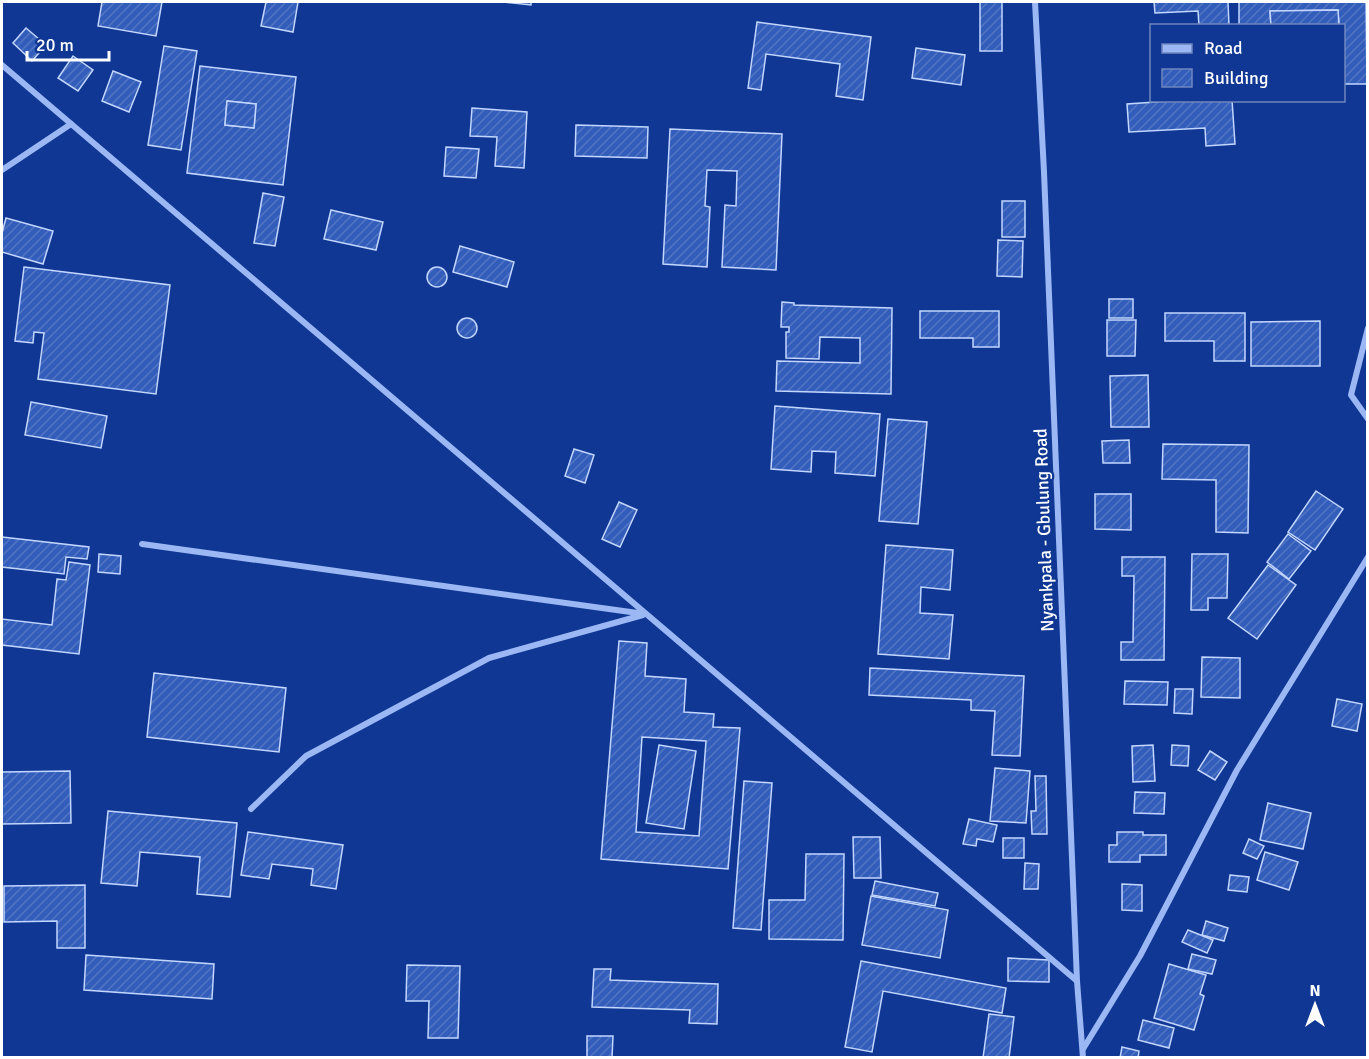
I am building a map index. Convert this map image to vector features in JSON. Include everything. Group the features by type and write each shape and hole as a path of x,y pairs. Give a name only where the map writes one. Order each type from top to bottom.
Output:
{"street":[{"name":"Nyankpala - Gbulung Road","path":"1035,2 1077,981 1083,1058"},
{"path":"2,65 1077,981"},
{"path":"2,170 71,124"},
{"path":"1368,328 1351,395 1368,419"},
{"path":"142,544 646,614"},
{"path":"1082,1049 1140,956 1237,770 1368,557"},
{"path":"251,809 306,756 489,658 646,614"}],"building":[{"path":"102,2 162,2 156,36 98,26"},
{"path":"266,2 298,2 293,32 261,26"},
{"path":"503,2 531,2 531,5"},
{"path":"980,2 1002,2 1002,51 980,51"},
{"path":"1154,2 1228,2 1229,24 1199,24 1198,11 1155,13"},
{"path":"1239,2 1366,2 1367,84 1345,84 1345,24 1339,24 1338,10 1270,11 1271,24 1239,24"},
{"path":"1338,10 1339,24 1271,24 1270,11"},
{"path":"757,22 871,37 863,100 836,96 840,64 766,54 761,90 748,88"},
{"path":"26,28 46,45 32,61 13,43"},
{"path":"164,46 197,51 181,150 148,145"},
{"path":"916,48 965,55 961,85 912,78"},
{"path":"73,56 93,70 78,91 58,78"},
{"path":"200,66 296,77 283,185 187,173","holes":["227,101 256,104 254,128 225,125"]},
{"path":"113,71 141,82 129,112 102,101"},
{"path":"227,101 256,104 254,128 225,125"},
{"path":"1232,102 1235,144 1206,146 1205,128 1129,132 1127,104"},
{"path":"472,108 527,112 524,168 495,166 497,137 470,136"},
{"path":"576,125 648,127 647,158 575,156"},
{"path":"670,129 782,134 776,270 722,267 725,205 736,206 737,171 707,170 705,206 710,207 707,267 663,264"},
{"path":"446,147 479,149 476,178 444,176"},
{"path":"263,193 284,197 275,246 254,243"},
{"path":"1002,201 1025,201 1025,237 1002,237"},
{"path":"331,210 383,222 376,250 324,239"},
{"path":"6,218 53,231 43,264 2,252 2,233"},
{"path":"998,240 1023,241 1022,277 997,276"},
{"path":"460,246 514,262 507,287 453,272"},
{"path":"24,267 170,285 156,394 38,379 44,333 34,332 33,343 15,341"},
{"path":"437,267 444,270 447,277 444,284 437,287 430,284 427,277 430,270"},
{"path":"1109,299 1133,299 1133,318 1109,318"},
{"path":"782,302 794,303 794,305 892,308 891,394 776,391 777,361 860,363 860,338 820,337 819,359 786,358 786,332 789,332 789,327 781,327"},
{"path":"920,311 999,311 999,347 973,347 973,338 920,338"},
{"path":"1165,313 1245,313 1245,361 1214,361 1214,341 1165,341"},
{"path":"463,318 471,318 477,324 477,332 471,338 463,338 457,332 457,324"},
{"path":"1107,320 1136,320 1135,356 1107,356"},
{"path":"1320,321 1320,366 1251,366 1251,322"},
{"path":"1148,375 1149,427 1111,427 1110,376"},
{"path":"31,402 107,416 101,448 25,435"},
{"path":"775,406 880,414 875,476 835,473 836,452 812,451 811,472 771,469"},
{"path":"888,419 927,422 918,524 879,521"},
{"path":"1129,440 1130,463 1103,463 1102,441"},
{"path":"1163,444 1249,445 1248,533 1216,532 1216,480 1162,479"},
{"path":"574,449 594,455 585,483 565,476"},
{"path":"1316,491 1343,509 1315,550 1288,532"},
{"path":"1095,494 1131,494 1131,530 1095,529"},
{"path":"619,502 637,510 620,547 602,539"},
{"path":"1288,534 1311,551 1289,579 1267,562"},
{"path":"2,537 89,547 87,559 66,557 64,574 2,567"},
{"path":"886,545 953,550 950,590 921,587 920,613 953,615 949,659 878,654"},
{"path":"99,554 121,556 120,574 98,572"},
{"path":"1192,554 1228,554 1227,598 1208,598 1208,610 1191,610"},
{"path":"1122,557 1165,557 1164,660 1121,660 1121,642 1133,642 1134,576 1122,576"},
{"path":"69,562 90,565 79,654 2,645 2,619 52,625 57,579 66,580"},
{"path":"1268,565 1296,585 1257,639 1228,618"},
{"path":"619,641 647,643 645,676 686,679 684,712 714,714 713,727 740,728 728,869 601,859","holes":["642,737 706,741 699,836 636,832"]},
{"path":"1202,657 1240,658 1240,698 1201,697"},
{"path":"870,668 1024,676 1020,756 992,755 995,711 971,710 971,700 869,695"},
{"path":"154,673 286,688 279,752 147,737"},
{"path":"1125,681 1168,682 1167,705 1124,704"},
{"path":"1175,689 1193,689 1192,714 1174,713"},
{"path":"1337,699 1362,704 1357,731 1332,726"},
{"path":"659,745 696,751 684,829 646,823"},
{"path":"1153,745 1155,781 1133,782 1132,746"},
{"path":"1172,745 1189,746 1188,766 1171,765"},
{"path":"1210,751 1227,762 1215,780 1198,770"},
{"path":"995,768 1030,771 1026,823 990,821"},
{"path":"70,771 71,823 2,824 2,772"},
{"path":"1035,776 1046,776 1047,834 1032,834 1031,811 1036,811"},
{"path":"744,781 772,783 761,930 733,928"},
{"path":"1135,792 1165,793 1164,814 1134,813"},
{"path":"1268,803 1311,813 1303,849 1260,840"},
{"path":"108,811 237,823 230,897 197,894 200,857 140,852 137,886 101,883"},
{"path":"969,819 997,825 993,842 977,839 976,846 963,844"},
{"path":"248,832 343,845 336,889 311,885 313,869 272,864 269,879 241,875"},
{"path":"1117,832 1166,835 1166,855 1140,855 1140,862 1109,862 1109,845 1117,845"},
{"path":"853,837 880,837 881,878 854,878"},
{"path":"1003,838 1024,838 1024,858 1003,858"},
{"path":"1249,839 1264,846 1257,859 1243,853"},
{"path":"1265,852 1298,862 1289,890 1257,880"},
{"path":"806,854 844,854 843,940 769,939 769,900 805,900"},
{"path":"1025,863 1039,864 1038,889 1024,889"},
{"path":"1230,875 1249,877 1247,892 1228,890"},
{"path":"875,881 938,893 935,906 872,895"},
{"path":"1122,884 1142,885 1142,911 1122,910"},
{"path":"85,885 85,948 57,948 57,921 4,922 4,886"},
{"path":"871,896 948,910 940,958 862,945"},
{"path":"1206,921 1228,928 1224,941 1202,935"},
{"path":"1188,930 1213,940 1207,953 1182,942"},
{"path":"1192,954 1216,960 1212,974 1188,969"},
{"path":"86,955 214,964 212,999 84,990"},
{"path":"1008,958 1049,960 1049,982 1008,981"},
{"path":"861,961 1006,988 1002,1013 883,991 872,1052 845,1047"},
{"path":"1169,964 1206,975 1200,994 1204,996 1194,1030 1154,1018"},
{"path":"407,965 460,966 458,1038 428,1038 429,1001 406,1001"},
{"path":"594,969 611,969 610,980 718,984 717,1024 689,1023 690,1010 592,1007"},
{"path":"989,1014 1014,1017 1009,1058 983,1058"},
{"path":"1143,1020 1174,1028 1169,1048 1138,1040"},
{"path":"587,1036 613,1036 612,1058 587,1058"},
{"path":"1122,1047 1139,1051 1138,1058 1120,1058"}]}
